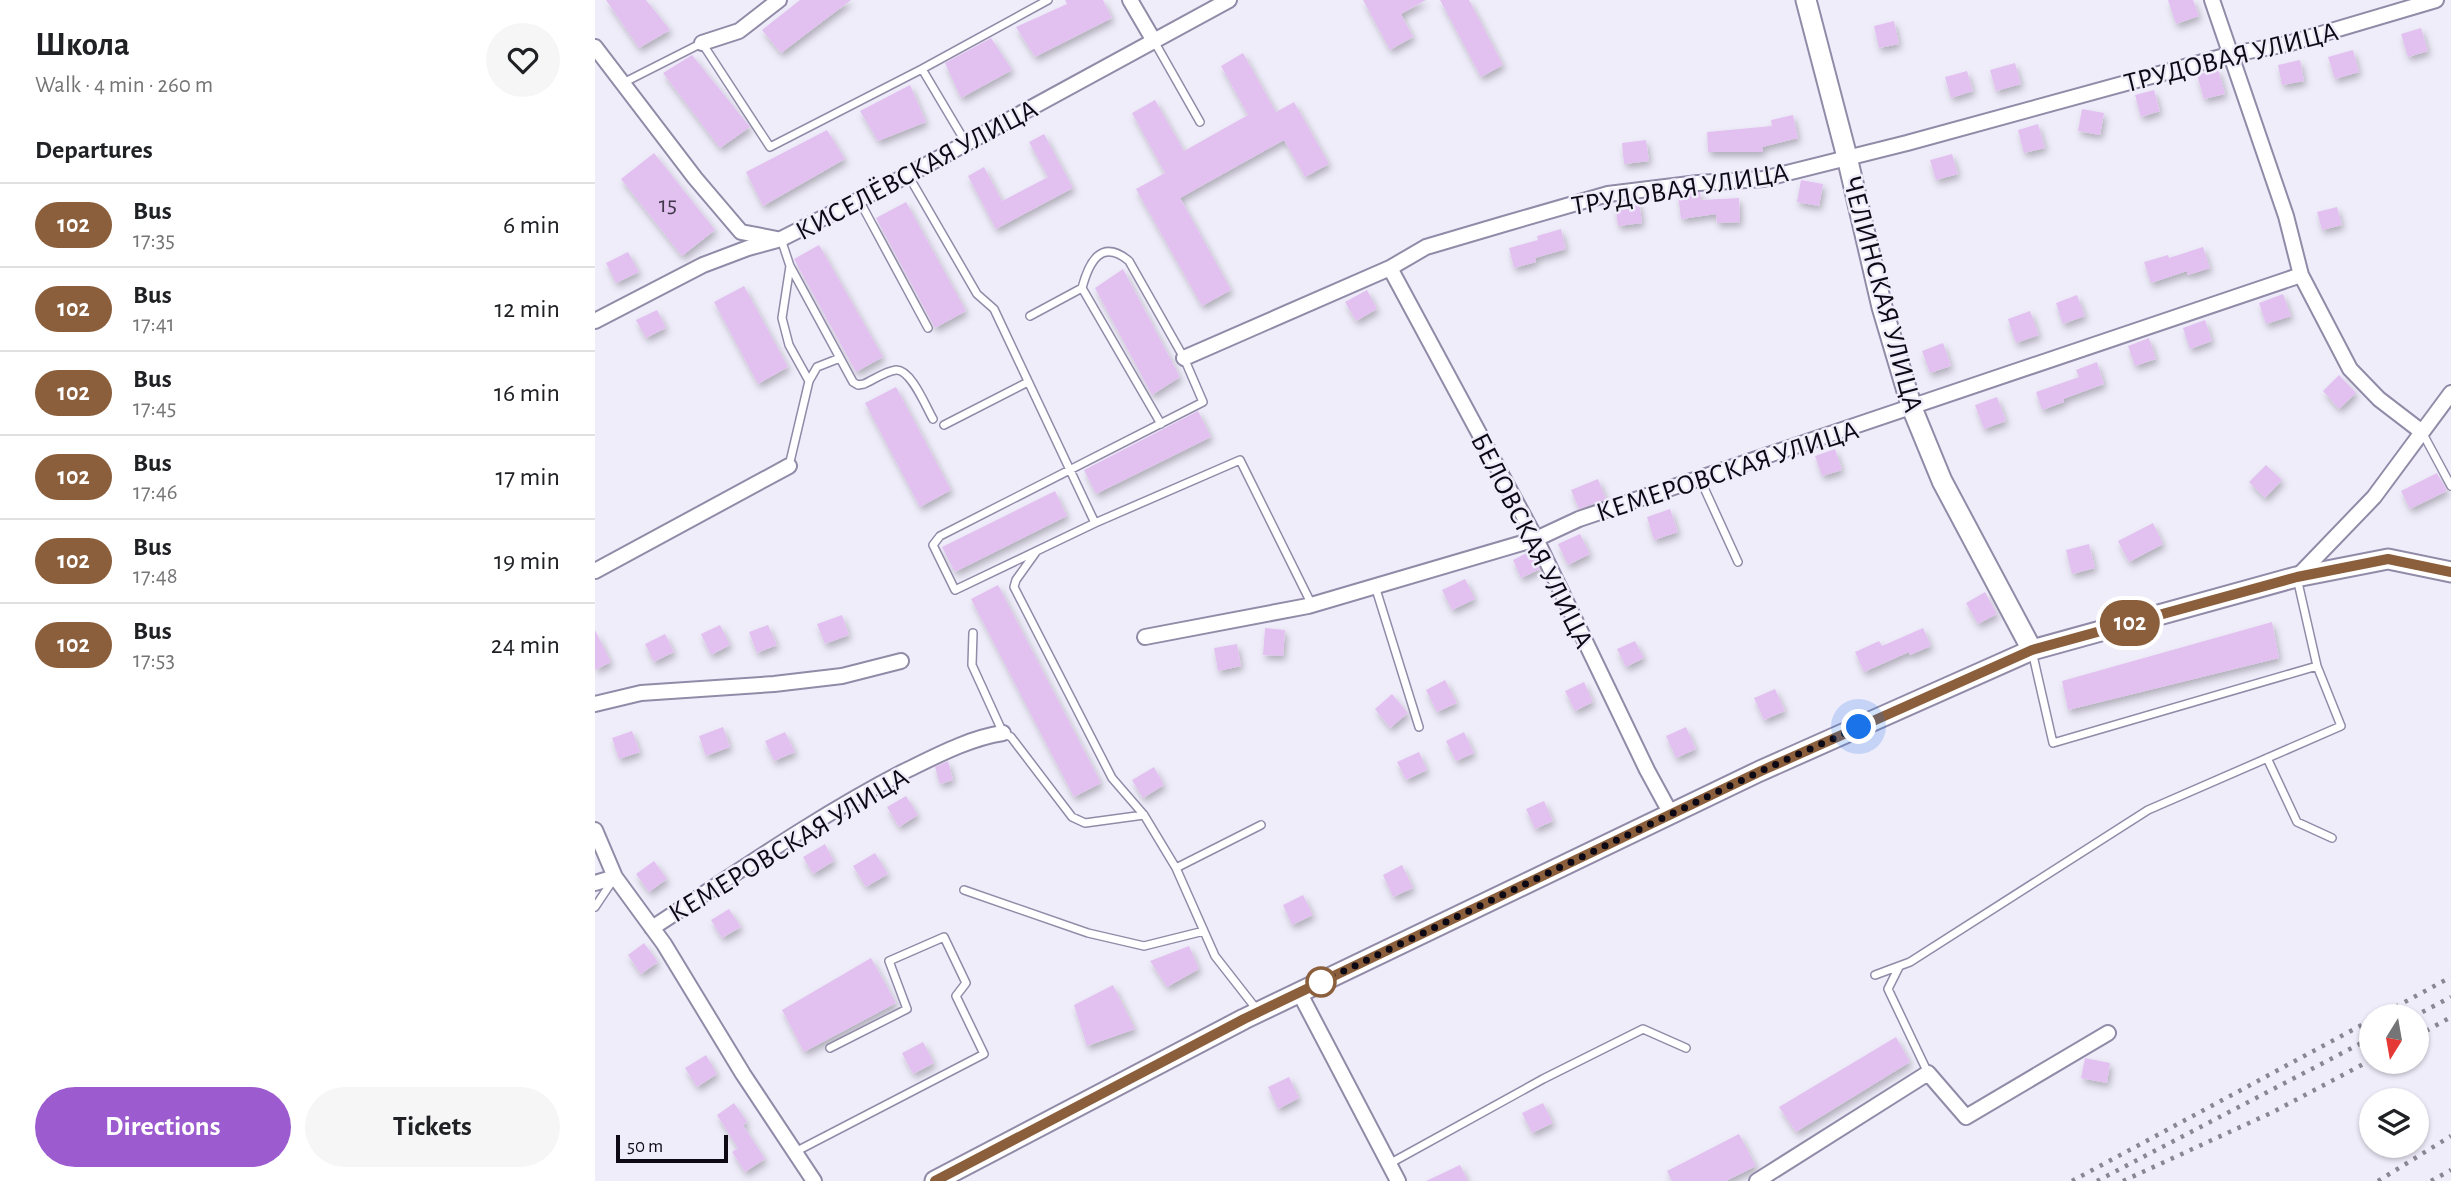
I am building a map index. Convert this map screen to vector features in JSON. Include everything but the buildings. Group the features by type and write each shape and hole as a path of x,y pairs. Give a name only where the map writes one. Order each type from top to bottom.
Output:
{"main road":[{"name":"ЧЕЛИНСКАЯ УЛИЦА","path":"1806,0 1882,307 1912,408 1942,481 2032,650"},
{"path":"935,1181 1299,992 1773,766 2032,650 2297,577 2388,559 2451,572"}],"street":[{"path":"702,43 739,31 779,0"},
{"path":"1130,0 1153,41"},
{"name":"КИСЕЛЁВСКАЯ УЛИЦА","path":"595,321 703,265 781,239 859,200 1229,0"},
{"path":"2212,0 2286,216 2301,275 2350,369 2379,399 2422,432"},
{"name":"ТРУДОВАЯ УЛИЦА","path":"1184,358 1390,268 1426,247 1608,194 1698,183 1763,179 1907,144 2232,54 2287,44 2436,0"},
{"path":"595,47 695,178 741,232 781,239"},
{"name":"БЕЛОВСКАЯ УЛИЦА","path":"1390,268 1537,539 1641,758 1671,814"},
{"name":"КЕМЕРОВСКАЯ УЛИЦА","path":"1145,637 1312,605 1537,539 1579,519 2301,275"},
{"path":"2297,577 2374,497 2451,393"},
{"path":"595,571 789,466"},
{"path":"595,704 641,693 774,684 842,676 901,661"},
{"name":"КЕМЕРОВСКАЯ УЛИЦА","path":"652,928 851,800 930,759 991,735 1003,733"},
{"path":"595,830 615,877 652,928 814,1181"},
{"path":"595,883 615,877"},
{"path":"1299,992 1398,1181"},
{"path":"1757,1181 1928,1073 1966,1117 2108,1033"}],"lane":[{"path":"623,83 702,43 770,147 1048,0"},
{"path":"1153,41 1200,122"},
{"path":"922,69 966,143"},
{"path":"908,175 977,294 994,309 1095,523"},
{"path":"859,200 928,328"},
{"path":"781,239 790,266 853,382 858,385 900,370 911,378 933,419"},
{"path":"1161,424 1082,288 1087,268 1094,258 1106,251 1121,255 1129,261 1184,358 1203,402 1161,424 1070,471 940,536 933,545 955,590 1095,523 1240,460 1312,605"},
{"path":"790,266 782,318 789,345 809,381"},
{"path":"1030,316 1082,288"},
{"path":"789,466 809,381 817,367 840,358"},
{"path":"944,425 1028,382"},
{"path":"2422,432 2451,486"},
{"path":"1700,479 1738,562"},
{"path":"1038,550 1016,580 1014,587 1112,778 1144,815 1176,868 1215,956 1258,1012"},
{"path":"1875,975 1910,962 2148,810 2341,726 2317,666 2297,577"},
{"path":"1375,586 1419,727"},
{"path":"973,633 972,665 1003,733 1011,737 1072,817 1085,823 1144,815"},
{"path":"2032,650 2053,743 2317,666"},
{"path":"2267,758 2297,822 2332,838"},
{"path":"1176,868 1261,825"},
{"path":"595,907 615,877"},
{"path":"964,890 1088,933 1144,946 1204,931"},
{"path":"795,1152 984,1054 956,996 966,983 944,937 889,961 907,1009 830,1048"},
{"path":"1900,966 1888,989 1928,1073"},
{"path":"1389,1165 1543,1079 1643,1029 1686,1048"}],"railway":[{"path":"2401,1004 2451,977"},
{"path":"2429,1009 2451,997"},
{"path":"2429,1029 2451,1017"},
{"path":"2072,1181 2359,1026"},
{"path":"2097,1181 2359,1044"},
{"path":"2123,1181 2273,1112 2359,1066"},
{"path":"2378,1181 2451,1136"},
{"path":"2431,1181 2451,1170"}],"bus line":[{"name":"102","path":"935,1181 1244,1019 1761,771 2032,650 2297,577 2388,559 2451,572"}],"route":[{"path":"1321,982 1761,771 1859,727"}]}
